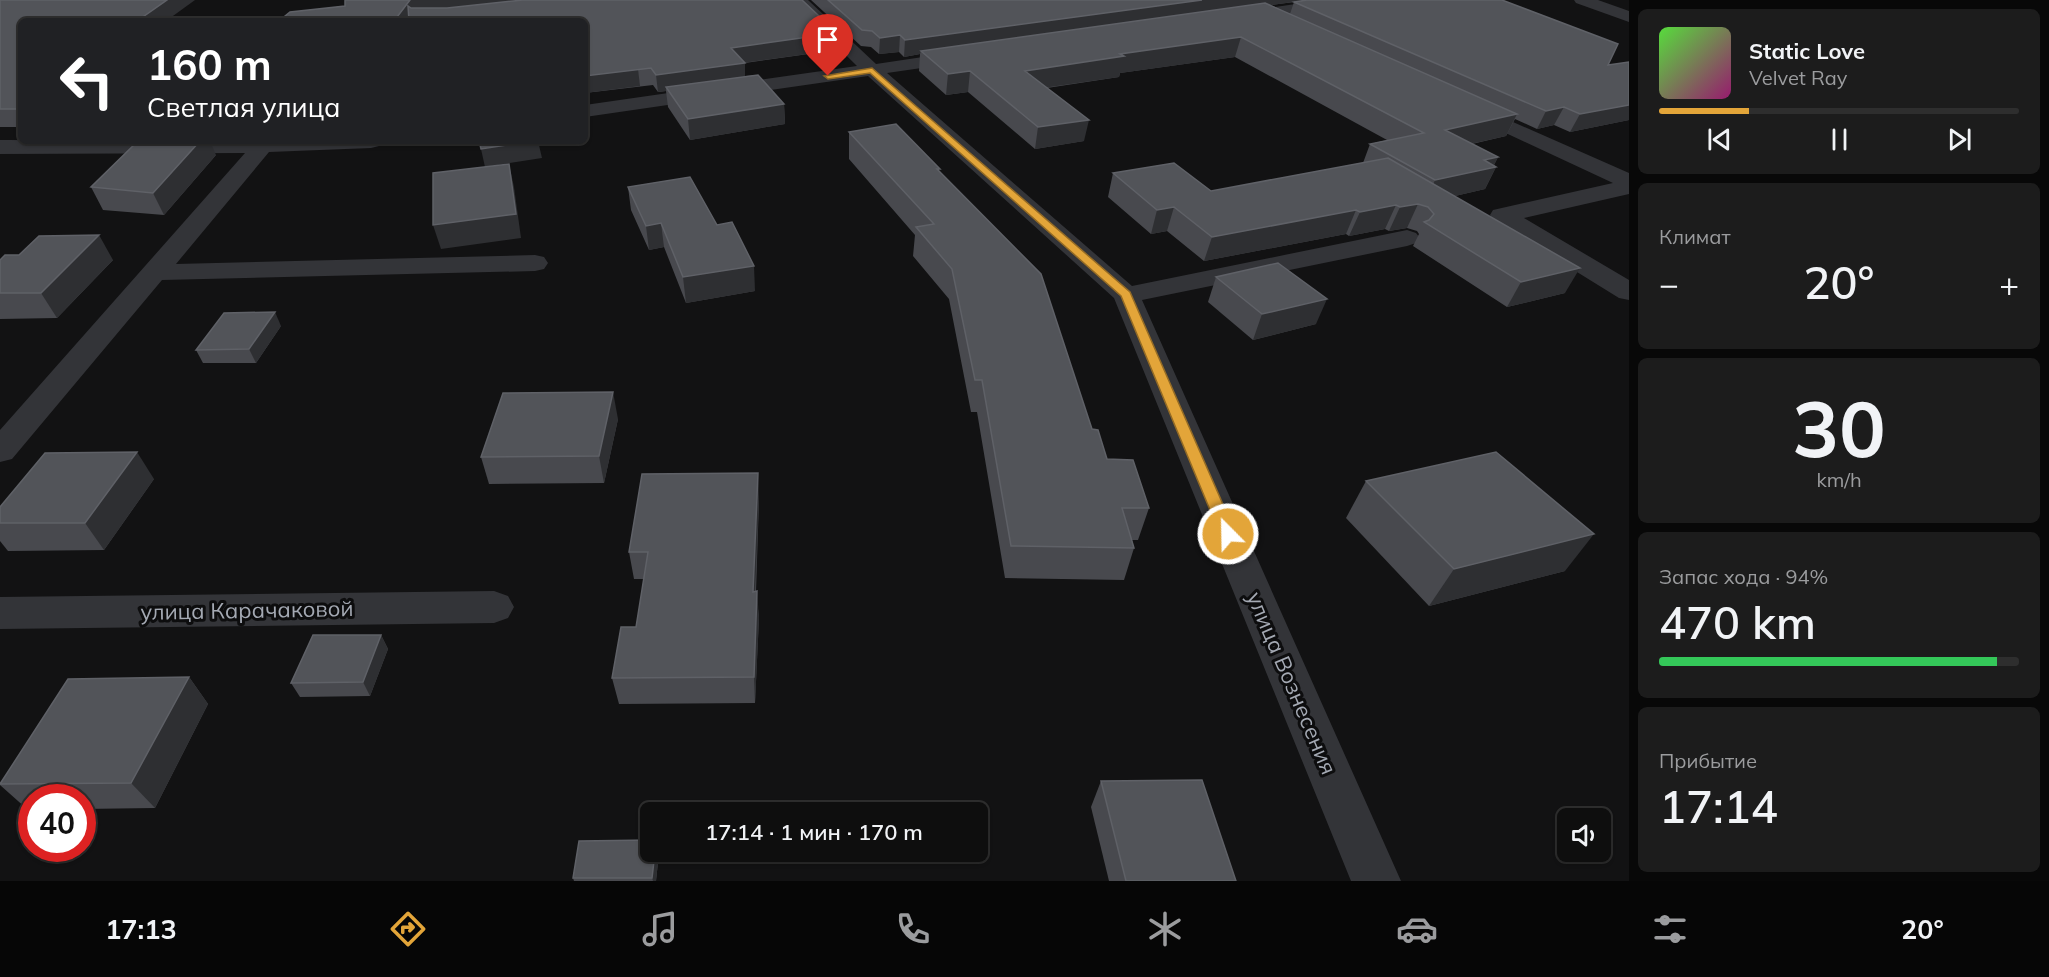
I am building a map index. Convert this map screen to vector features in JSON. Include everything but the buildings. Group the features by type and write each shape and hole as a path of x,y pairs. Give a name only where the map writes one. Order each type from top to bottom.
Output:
{"street":[{"name":"улица Вознесения","path":"798,0 872,70 1126,295 1376,881"},
{"path":"1228,19 1359,0"},
{"path":"1582,0 1629,17"},
{"path":"1263,14 1295,29"},
{"path":"588,111 979,55"},
{"path":"1457,103 1629,185"},
{"path":"0,147 306,144"},
{"path":"0,451 263,146"},
{"path":"1629,185 1502,215 1629,292"},
{"path":"1126,295 1407,238"},
{"path":"155,272 535,263"},
{"name":"улица Карачаковой","path":"0,613 494,607"}],"route":[{"path":"828,76 872,70 1126,295 1228,534"}]}
